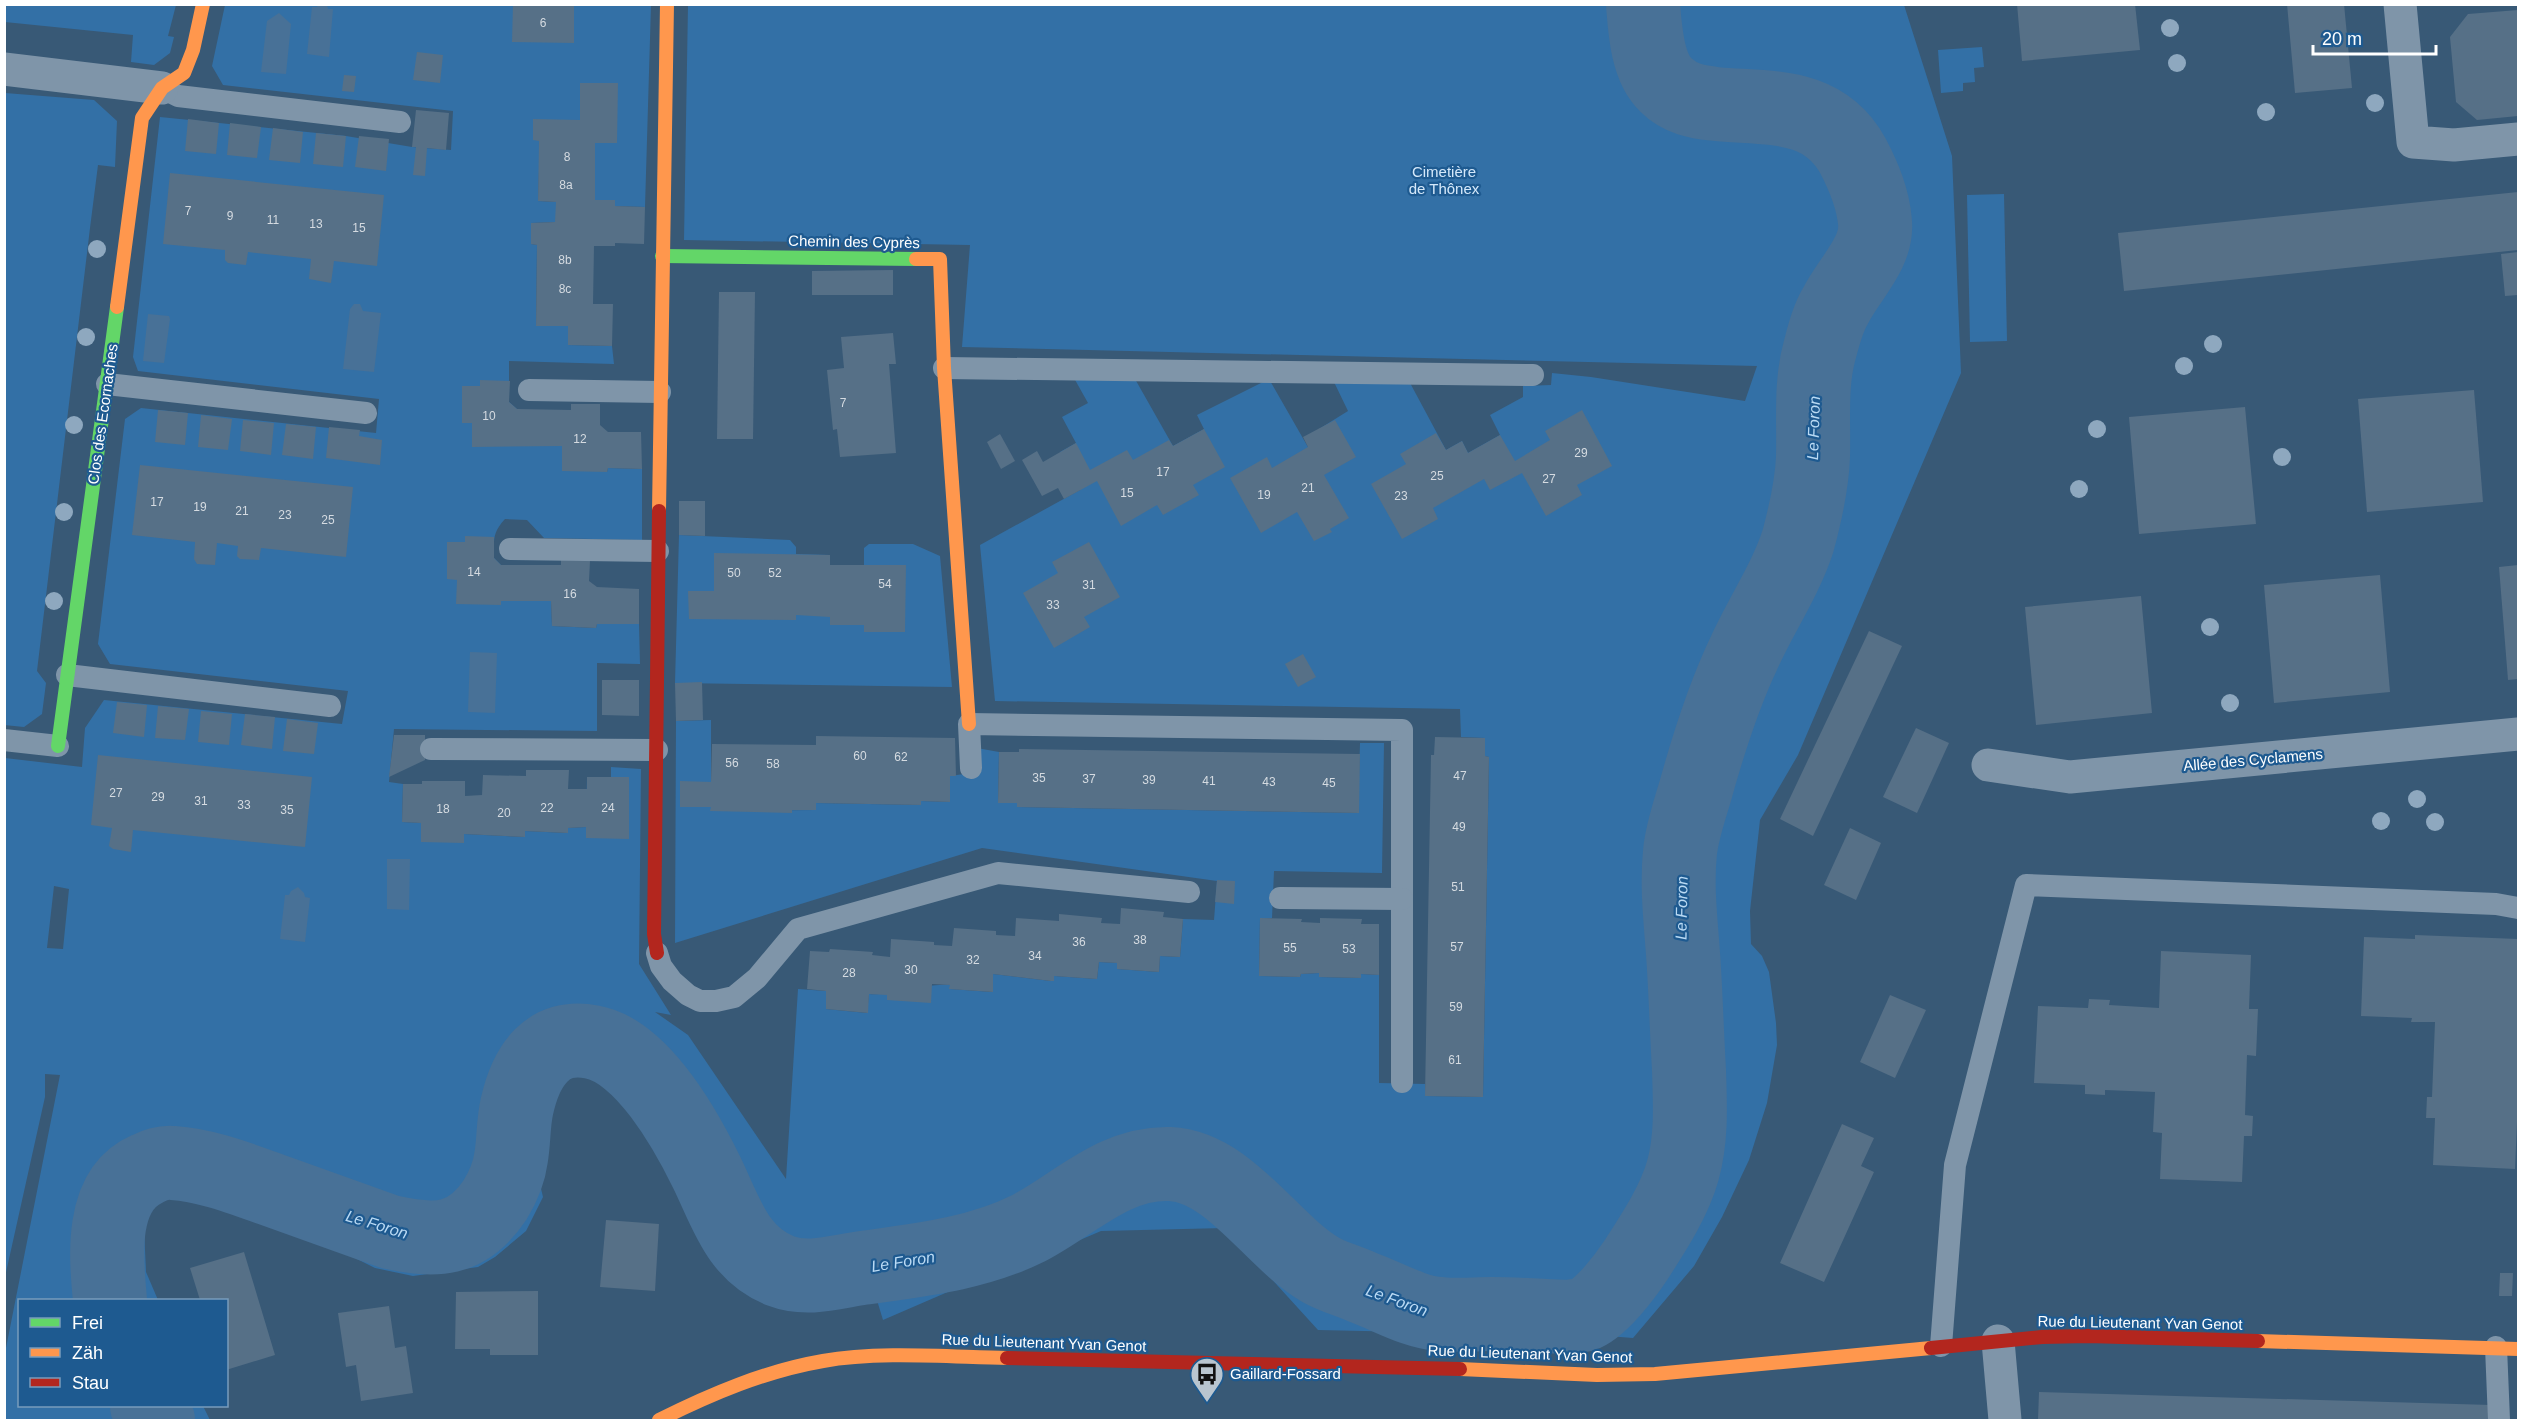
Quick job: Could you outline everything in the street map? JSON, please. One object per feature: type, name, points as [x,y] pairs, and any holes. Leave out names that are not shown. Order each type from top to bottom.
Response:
[{"type":"street","name":"Clos des Ecornaches","points":[[58,746],[142,118],[162,88],[184,73],[193,50],[203,4]]},
{"type":"street","points":[[657,953],[654,934],[658,551],[667,4]]},
{"type":"street","points":[[2400,4],[2413,142],[2454,145],[2518,139]]},
{"type":"street","points":[[4,69],[162,88]]},
{"type":"street","name":"Chemin des Cyprès","points":[[662,256],[940,259],[944,368],[969,724]]},
{"type":"street","name":"Allée des Cyclamens","points":[[1988,765],[2070,777],[2518,734]]},
{"type":"street","name":"Rue du Lieutenant Yvan Genot","points":[[659,1420],[699,1400],[761,1376],[824,1361],[858,1357],[963,1357],[1462,1369],[1597,1375],[1655,1374],[1731,1368],[2042,1337],[2088,1336],[2518,1349]]},
{"type":"street","points":[[1998,1341],[2005,1420]]},
{"type":"lane","points":[[162,88],[178,96],[400,122]]},
{"type":"lane","points":[[944,368],[1533,375]]},
{"type":"lane","points":[[107,384],[366,413]]},
{"type":"lane","points":[[529,390],[660,392]]},
{"type":"lane","points":[[510,549],[658,551]]},
{"type":"lane","points":[[67,675],[330,706]]},
{"type":"lane","points":[[971,768],[969,724],[1402,730],[1402,1082]]},
{"type":"lane","points":[[4,740],[58,746]]},
{"type":"lane","points":[[432,749],[657,750]]},
{"type":"lane","points":[[657,953],[661,966],[672,981],[688,995],[700,1001],[716,1001],[734,997],[757,978],[798,929],[998,873],[1189,892]]},
{"type":"lane","points":[[1941,1346],[1954,1165],[2026,885],[2496,904],[2518,908]]},
{"type":"lane","points":[[1280,898],[1402,899]]},
{"type":"lane","points":[[2496,1347],[2499,1420]]},
{"type":"green space","points":[[4,5],[176,5],[168,36],[174,37],[170,53],[154,65],[131,62],[133,35],[5,22]]},
{"type":"green space","name":"Cimetière de Thônex","points":[[225,5],[651,5],[645,207],[615,206],[615,200],[595,200],[539,170],[538,201],[556,202],[556,222],[531,223],[531,244],[537,245],[536,326],[568,326],[568,345],[612,346],[614,364],[509,361],[509,402],[517,409],[517,445],[562,446],[607,472],[608,468],[642,469],[642,540],[544,538],[527,520],[505,519],[496,533],[494,546],[494,558],[501,565],[502,601],[551,601],[552,626],[596,628],[597,624],[639,624],[640,664],[597,663],[597,731],[394,729],[389,782],[403,784],[402,822],[421,823],[464,843],[464,834],[525,837],[525,831],[567,833],[568,828],[586,827],[587,777],[611,777],[611,767],[641,769],[639,964],[671,1015],[655,1012],[688,1035],[786,1179],[798,989],[826,991],[826,1009],[867,1013],[869,994],[940,985],[950,985],[950,989],[992,992],[993,974],[1051,981],[1054,981],[1054,976],[1097,979],[1099,962],[1117,963],[1117,969],[1159,972],[1160,956],[1180,957],[1183,919],[1214,920],[1217,881],[982,848],[675,943],[676,721],[711,720],[711,811],[816,810],[816,803],[921,805],[921,801],[950,802],[950,776],[978,772],[977,748],[999,752],[998,802],[1017,803],[1017,807],[1358,813],[1360,743],[1384,743],[1382,873],[1274,871],[1272,918],[1260,919],[1259,976],[1300,977],[1301,974],[1319,973],[1319,977],[1360,978],[1361,974],[1379,975],[1379,1083],[1425,1084],[1426,1096],[1483,1097],[1489,757],[1485,756],[1485,738],[1461,737],[1460,709],[995,701],[980,545],[1080,490],[1060,452],[1076,443],[1062,417],[1088,403],[1074,378],[1135,379],[1173,446],[1204,429],[1197,415],[1269,379],[1324,475],[1319,429],[1348,411],[1334,382],[1409,381],[1446,450],[1462,441],[1468,453],[1500,435],[1490,415],[1523,397],[1523,386],[1551,385],[1552,373],[1745,401],[1757,366],[962,347],[970,245],[684,240],[688,5],[1904,5],[1952,156],[1961,373],[1798,755],[1760,820],[1750,911],[1751,944],[1762,956],[1769,972],[1777,1045],[1767,1103],[1749,1160],[1722,1217],[1694,1266],[1633,1338],[1582,1334],[1612,1309],[1678,1211],[1696,1170],[1712,1063],[1696,1023],[1688,893],[1695,829],[1717,752],[1738,699],[1795,585],[1812,531],[1714,633],[1724,666],[1695,745],[1672,855],[1679,1127],[1660,1190],[1637,1234],[1618,1259],[1579,1295],[1555,1306],[1429,1298],[1392,1290],[1356,1277],[1311,1241],[1280,1209],[1324,1277],[1410,1332],[1318,1330],[1225,1228],[1101,1231],[883,1320],[876,1297],[828,1306],[807,1305],[742,1274],[683,1202],[621,1083],[564,1070],[537,1172],[543,1197],[526,1231],[495,1257],[478,1267],[413,1276],[375,1268],[273,1217],[171,1187],[143,1205],[146,1272],[158,1299],[18,1299],[18,1407],[204,1407],[210,1420],[5,1420],[5,1353],[60,1075],[45,1074],[45,1097],[5,1277],[5,758],[82,767],[85,728],[104,700],[342,724],[348,691],[110,664],[98,644],[125,419],[141,408],[376,433],[379,399],[138,371],[133,357],[160,117],[346,136],[412,147],[451,150],[453,111],[223,85],[212,66]],"holes":[[[54,886],[69,889],[63,949],[47,948]]]},
{"type":"green space","points":[[1982,47],[1984,67],[1974,68],[1975,82],[1963,83],[1963,91],[1941,93],[1938,50]]},
{"type":"green space","points":[[5,93],[94,100],[117,121],[115,167],[98,165],[90,228],[37,671],[46,683],[42,714],[24,727],[4,725]]},
{"type":"green space","points":[[2004,194],[2007,341],[1970,342],[1967,195]]},
{"type":"green space","points":[[679,535],[790,540],[796,547],[796,554],[830,555],[830,602],[864,602],[864,548],[869,544],[913,544],[940,556],[952,687],[675,683]]},
{"type":"shaded area","points":[[327,5],[328,9],[333,9],[329,57],[307,54],[312,7]]},
{"type":"shaded area","points":[[279,13],[291,24],[286,74],[261,72],[267,21]]},
{"type":"shaded area","points":[[354,304],[360,304],[363,311],[381,313],[374,372],[343,369],[350,309]]},
{"type":"shaded area","points":[[148,314],[169,316],[170,319],[164,363],[143,361]]},
{"type":"shaded area","points":[[470,652],[497,653],[495,713],[468,712]]},
{"type":"shaded area","points":[[387,859],[410,859],[409,910],[387,909]]},
{"type":"shaded area","points":[[298,887],[305,897],[310,898],[305,942],[280,939],[285,895],[289,895]]},
{"type":"building","points":[[513,4],[574,4],[574,43],[512,42]]},
{"type":"building","points":[[2017,4],[2135,4],[2140,50],[2022,61]]},
{"type":"building","points":[[2287,4],[2344,4],[2352,88],[2295,93]]},
{"type":"building","points":[[2518,10],[2518,116],[2477,120],[2456,102],[2450,37],[2468,14]]},
{"type":"building","points":[[417,52],[443,55],[440,83],[413,80]]},
{"type":"building","points":[[344,75],[356,76],[354,92],[342,91]]},
{"type":"building","points":[[580,83],[618,83],[617,143],[595,143],[595,200],[615,200],[615,206],[645,207],[644,244],[615,243],[615,246],[594,246],[593,304],[613,304],[612,346],[568,345],[568,326],[536,326],[537,245],[531,244],[531,223],[555,222],[556,202],[538,201],[539,141],[533,140],[533,119],[580,120]]},
{"type":"building","points":[[416,110],[449,113],[446,150],[427,148],[425,176],[413,175],[416,147],[412,147]]},
{"type":"building","points":[[188,119],[219,123],[216,154],[185,151]]},
{"type":"building","points":[[230,123],[261,127],[257,158],[227,155]]},
{"type":"building","points":[[273,128],[303,132],[300,163],[269,160]]},
{"type":"building","points":[[316,133],[346,136],[343,167],[313,164]]},
{"type":"building","points":[[359,136],[389,139],[386,171],[355,167]]},
{"type":"building","points":[[170,173],[384,195],[377,266],[334,261],[331,283],[309,279],[311,259],[248,252],[246,265],[228,263],[225,260],[225,250],[163,244]]},
{"type":"building","points":[[2518,192],[2518,250],[2124,291],[2118,233]]},
{"type":"building","points":[[2518,252],[2518,295],[2505,296],[2501,254]]},
{"type":"building","points":[[893,270],[893,295],[812,295],[812,271]]},
{"type":"building","points":[[719,292],[755,292],[753,439],[717,439]]},
{"type":"building","points":[[893,333],[896,364],[889,364],[896,453],[840,457],[837,429],[833,430],[827,370],[844,368],[841,337]]},
{"type":"building","points":[[480,380],[510,381],[509,402],[517,409],[571,410],[571,404],[600,404],[600,425],[608,432],[641,432],[642,469],[608,468],[607,472],[562,471],[562,446],[472,447],[472,423],[462,423],[462,386],[480,386]]},
{"type":"building","points":[[2474,390],[2483,502],[2367,512],[2358,399]]},
{"type":"building","points":[[2245,407],[2256,524],[2139,534],[2129,417]]},
{"type":"building","points":[[158,410],[188,413],[185,445],[155,442]]},
{"type":"building","points":[[1582,410],[1612,466],[1577,485],[1582,495],[1546,516],[1522,473],[1490,490],[1484,479],[1433,508],[1438,519],[1402,539],[1371,484],[1406,464],[1400,454],[1436,433],[1446,450],[1462,441],[1468,453],[1500,435],[1515,461],[1550,440],[1545,431]]},
{"type":"building","points":[[201,415],[232,419],[228,450],[198,447]]},
{"type":"building","points":[[243,420],[274,423],[271,455],[240,451]]},
{"type":"building","points":[[1335,420],[1356,457],[1324,475],[1349,518],[1330,529],[1332,532],[1314,541],[1297,512],[1261,533],[1230,478],[1267,457],[1272,468],[1308,447],[1303,437]]},
{"type":"building","points":[[286,424],[316,427],[313,459],[282,455]]},
{"type":"building","points":[[329,427],[360,430],[359,436],[382,440],[380,465],[326,458]]},
{"type":"building","points":[[1204,429],[1225,467],[1193,485],[1199,495],[1163,515],[1157,505],[1121,526],[1097,481],[1064,499],[1058,488],[1042,496],[1022,460],[1037,451],[1043,462],[1076,443],[1090,470],[1127,450],[1133,460],[1169,440],[1173,446]]},
{"type":"building","points":[[1000,434],[1015,461],[1001,469],[987,442]]},
{"type":"building","points":[[140,465],[353,487],[346,557],[261,548],[259,560],[240,559],[237,556],[238,546],[217,543],[215,565],[197,564],[194,559],[195,542],[132,535]]},
{"type":"building","points":[[679,501],[705,501],[705,536],[679,535]]},
{"type":"building","points":[[465,536],[494,537],[494,558],[501,565],[561,565],[561,560],[590,561],[589,581],[597,587],[639,589],[639,624],[597,624],[596,628],[552,626],[551,601],[501,601],[501,605],[456,604],[457,580],[447,579],[447,542],[465,542]]},
{"type":"building","points":[[1089,542],[1120,597],[1084,617],[1090,627],[1054,648],[1023,593],[1058,573],[1052,562]]},
{"type":"building","points":[[714,553],[830,555],[830,565],[906,565],[905,632],[864,632],[864,625],[830,625],[830,617],[796,615],[796,620],[689,619],[688,591],[714,591]]},
{"type":"building","points":[[2518,565],[2518,679],[2508,680],[2499,567]]},
{"type":"building","points":[[2380,575],[2390,692],[2274,703],[2264,585]]},
{"type":"building","points":[[2141,596],[2152,713],[2036,725],[2025,607]]},
{"type":"building","points":[[1869,631],[1902,646],[1813,836],[1780,819]]},
{"type":"building","points":[[1303,654],[1316,677],[1298,687],[1285,664]]},
{"type":"building","points":[[602,680],[639,680],[639,716],[602,715]]},
{"type":"building","points":[[702,682],[703,720],[676,721],[675,683]]},
{"type":"building","points":[[117,702],[147,705],[144,737],[113,733]]},
{"type":"building","points":[[158,706],[189,709],[185,740],[155,738]]},
{"type":"building","points":[[201,711],[232,714],[229,745],[198,742]]},
{"type":"building","points":[[245,714],[275,717],[272,749],[241,745]]},
{"type":"building","points":[[287,719],[318,723],[314,754],[283,751]]},
{"type":"building","points":[[1916,728],[1949,743],[1917,813],[1883,797]]},
{"type":"building","points":[[394,735],[425,735],[425,760],[389,777]]},
{"type":"building","points":[[816,736],[955,738],[956,776],[950,776],[950,802],[921,801],[921,805],[816,803],[816,810],[792,810],[792,813],[710,811],[711,807],[680,807],[680,781],[711,782],[712,744],[816,745]]},
{"type":"building","points":[[1435,737],[1485,738],[1485,756],[1489,757],[1483,1097],[1425,1096],[1431,755],[1434,755]]},
{"type":"building","points":[[1019,749],[1360,754],[1359,813],[1017,807],[1017,803],[998,803],[999,752],[1019,752]]},
{"type":"building","points":[[98,755],[312,777],[305,847],[133,830],[131,852],[113,849],[109,846],[112,828],[91,825]]},
{"type":"building","points":[[526,770],[569,770],[568,789],[587,789],[587,777],[629,777],[629,839],[586,838],[586,827],[568,828],[568,833],[525,831],[525,837],[464,834],[464,843],[421,842],[421,823],[402,822],[403,784],[422,784],[422,781],[465,781],[465,796],[482,795],[483,775],[526,776]]},
{"type":"building","points":[[1850,828],[1881,843],[1856,900],[1824,885]]},
{"type":"building","points":[[1217,880],[1235,881],[1234,904],[1215,902]]},
{"type":"building","points":[[1121,908],[1164,912],[1163,917],[1183,919],[1180,957],[1160,956],[1159,972],[1117,969],[1117,963],[1099,962],[1097,979],[1054,976],[1054,981],[1051,981],[993,974],[993,992],[949,989],[950,985],[932,984],[931,1003],[887,1000],[887,995],[869,994],[868,1013],[826,1009],[826,991],[807,989],[810,951],[829,952],[830,949],[873,952],[872,955],[890,957],[891,939],[934,942],[934,945],[952,946],[954,928],[996,931],[996,935],[1015,936],[1016,918],[1059,921],[1059,914],[1102,918],[1101,923],[1120,924]]},
{"type":"building","points":[[1260,918],[1302,919],[1301,922],[1320,923],[1320,918],[1362,919],[1361,924],[1379,924],[1379,975],[1361,974],[1361,978],[1319,977],[1319,973],[1301,974],[1300,977],[1259,976]]},
{"type":"building","points":[[2415,935],[2518,939],[2518,1122],[2515,1169],[2433,1165],[2435,1118],[2426,1118],[2427,1097],[2432,1097],[2435,1022],[2411,1022],[2412,1018],[2361,1016],[2364,937],[2415,939]]},
{"type":"building","points":[[2161,951],[2251,955],[2249,1009],[2258,1009],[2256,1056],[2247,1055],[2245,1115],[2253,1116],[2252,1136],[2244,1136],[2242,1182],[2160,1179],[2162,1133],[2153,1132],[2155,1092],[2105,1090],[2105,1095],[2085,1094],[2085,1085],[2034,1083],[2038,1006],[2088,1008],[2089,999],[2110,1000],[2109,1005],[2159,1008]]},
{"type":"building","points":[[1890,995],[1926,1010],[1895,1078],[1860,1062]]},
{"type":"building","points":[[1842,1124],[1874,1138],[1861,1166],[1874,1172],[1824,1282],[1780,1263]]},
{"type":"building","points":[[606,1220],[659,1224],[655,1291],[600,1287]]},
{"type":"building","points":[[244,1252],[275,1355],[228,1369],[228,1299],[200,1299],[190,1268]]},
{"type":"building","points":[[2500,1273],[2513,1273],[2512,1296],[2499,1296]]},
{"type":"building","points":[[538,1291],[538,1355],[490,1355],[490,1349],[455,1349],[456,1292]]},
{"type":"building","points":[[389,1306],[395,1348],[406,1346],[413,1393],[361,1401],[356,1365],[346,1367],[338,1313]]},
{"type":"building","points":[[2039,1392],[2491,1405],[2491,1420],[2038,1420]]},
{"type":"waterway","name":"Le Foron","points":[[110,1299],[107,1246],[113,1209],[120,1192],[131,1179],[162,1163],[185,1164],[222,1173],[390,1232],[436,1237],[449,1236],[462,1231],[484,1214],[503,1185],[510,1164],[517,1106],[526,1078],[533,1066],[551,1048],[576,1041],[592,1042],[610,1048],[628,1060],[645,1076],[675,1115],[707,1173],[727,1217],[743,1243],[766,1264],[791,1274],[811,1276],[926,1259],[989,1244],[1029,1228],[1113,1177],[1150,1165],[1170,1164],[1192,1168],[1231,1191],[1285,1242],[1321,1270],[1410,1307],[1446,1315],[1501,1314],[1567,1317],[1590,1312],[1620,1282],[1650,1239],[1669,1205],[1683,1170],[1688,1145],[1690,1108],[1679,896],[1682,837],[1729,687],[1793,556],[1798,541],[1811,478],[1814,389],[1820,349],[1831,315],[1862,265],[1875,233],[1874,213],[1867,188],[1853,156],[1841,138],[1827,126],[1811,117],[1775,108],[1702,102],[1683,97],[1671,90],[1660,77],[1651,58],[1643,4]]},
{"type":"waterway","name":"Le Foron","points":[[148,1407],[158,1420]]},
{"type":"traffic: fast","points":[[662,256],[916,259]]},
{"type":"traffic: fast","points":[[58,746],[117,307]]},
{"type":"traffic: slow","points":[[117,307],[142,118],[162,88],[184,73],[193,50],[203,4]]},
{"type":"traffic: slow","points":[[659,511],[667,4]]},
{"type":"traffic: slow","points":[[916,259],[940,259],[944,368],[969,724]]},
{"type":"traffic: slow","points":[[2258,1341],[2518,1349]]},
{"type":"traffic: slow","points":[[1460,1369],[1597,1375],[1655,1374],[1931,1348]]},
{"type":"traffic: slow","points":[[659,1420],[739,1384],[801,1365],[823,1361],[890,1355],[1007,1358]]},
{"type":"traffic: jam","points":[[657,953],[654,934],[659,511]]},
{"type":"traffic: jam","points":[[1931,1348],[2042,1337],[2088,1336],[2258,1341]]},
{"type":"traffic: jam","points":[[1007,1358],[1460,1369]]},
{"type":"place","name":"Gaillard-Fossard","points":[[1207,1403]]}]
